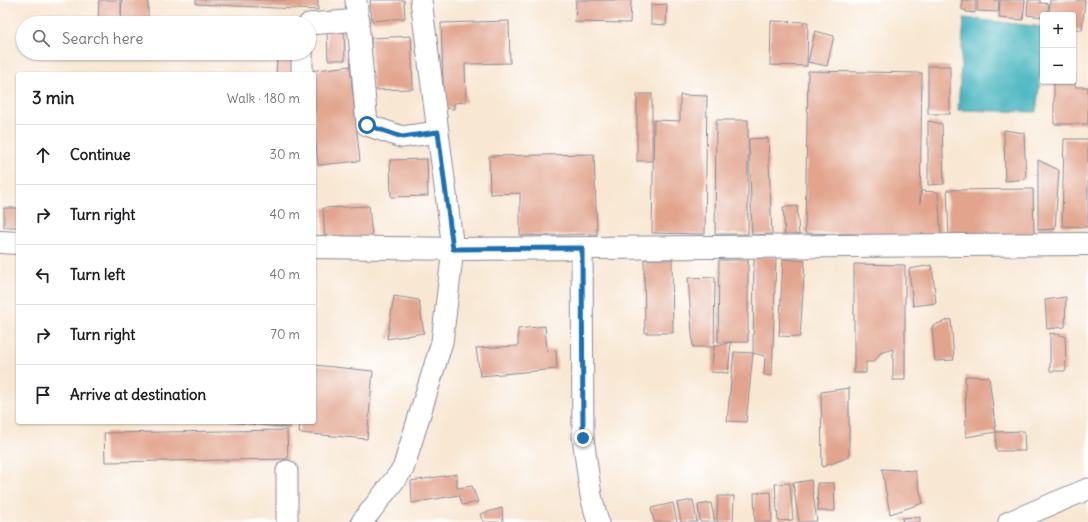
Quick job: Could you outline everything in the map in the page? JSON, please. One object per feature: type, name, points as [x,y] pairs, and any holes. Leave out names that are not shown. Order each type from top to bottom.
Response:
[{"type":"street","points":[[356,0],[359,20],[360,64],[367,125],[402,137],[438,132]]},
{"type":"street","points":[[362,522],[403,468],[442,342],[453,249],[421,0]]},
{"type":"street","points":[[316,23],[359,20]]},
{"type":"street","points":[[302,60],[302,72]]},
{"type":"street","points":[[0,242],[16,243]]},
{"type":"street","points":[[316,247],[453,249],[1088,244]]},
{"type":"street","points":[[582,248],[583,438],[591,496],[598,522]]},
{"type":"street","points":[[287,471],[287,522]]},
{"type":"street","points":[[1010,522],[1088,489]]},
{"type":"water","points":[[964,18],[1040,27],[1040,80],[1036,112],[958,110]]},
{"type":"building","points":[[99,0],[121,0],[121,16],[98,16]]},
{"type":"building","points":[[122,0],[148,0],[148,16],[121,16]]},
{"type":"building","points":[[196,0],[318,0],[318,10],[196,4]]},
{"type":"building","points":[[370,0],[404,0],[405,18],[372,21]]},
{"type":"building","points":[[576,0],[631,0],[630,23],[575,22]]},
{"type":"building","points":[[962,0],[975,0],[975,13],[962,10]]},
{"type":"building","points":[[977,0],[999,0],[998,12],[977,11]]},
{"type":"building","points":[[1000,0],[1025,0],[1023,20],[999,18]]},
{"type":"building","points":[[1028,0],[1040,0],[1040,3],[1049,4],[1048,12],[1040,12],[1040,17],[1027,15]]},
{"type":"building","points":[[1050,0],[1085,0],[1082,30],[1076,29],[1076,12],[1049,12]]},
{"type":"building","points":[[667,4],[666,25],[651,24],[651,5]]},
{"type":"building","points":[[509,21],[510,63],[465,64],[466,102],[454,103],[454,109],[444,108],[441,23]]},
{"type":"building","points":[[771,21],[808,22],[807,66],[770,65]]},
{"type":"building","points":[[344,28],[345,60],[328,60],[327,29]]},
{"type":"building","points":[[815,31],[834,36],[827,66],[808,62]]},
{"type":"building","points":[[411,36],[413,89],[373,90],[371,38]]},
{"type":"building","points":[[277,60],[297,60],[297,72],[276,72]]},
{"type":"building","points":[[350,66],[360,161],[318,165],[316,144],[316,72],[309,71]]},
{"type":"building","points":[[928,66],[950,66],[950,114],[928,114]]},
{"type":"building","points":[[808,71],[922,73],[920,204],[921,191],[938,192],[941,236],[805,233]]},
{"type":"building","points":[[1054,84],[1075,84],[1075,87],[1088,87],[1088,124],[1054,124]]},
{"type":"building","points":[[637,94],[652,94],[652,161],[637,161]]},
{"type":"building","points":[[680,95],[707,96],[705,234],[652,233],[654,120],[680,121]]},
{"type":"building","points":[[716,120],[748,120],[748,234],[715,234]]},
{"type":"building","points":[[928,121],[942,124],[944,184],[928,185]]},
{"type":"building","points":[[1004,130],[1024,133],[1026,179],[1005,181]]},
{"type":"building","points":[[768,138],[772,234],[752,235],[749,139]]},
{"type":"building","points":[[1064,139],[1088,139],[1088,227],[1062,226]]},
{"type":"building","points":[[594,154],[597,234],[520,236],[520,193],[490,194],[489,156]]},
{"type":"building","points":[[427,159],[428,196],[391,197],[390,160]]},
{"type":"building","points":[[1038,160],[1059,170],[1055,229],[1038,230]]},
{"type":"building","points":[[1033,189],[1034,235],[949,237],[947,190]]},
{"type":"building","points":[[369,206],[372,238],[325,241],[323,208]]},
{"type":"building","points":[[797,206],[799,235],[785,236],[783,207]]},
{"type":"building","points":[[4,208],[16,208],[16,227],[4,227]]},
{"type":"building","points":[[754,256],[776,257],[772,376],[764,375],[765,356],[753,353]]},
{"type":"building","points":[[644,259],[672,259],[673,333],[645,333]]},
{"type":"building","points":[[783,259],[805,261],[800,337],[779,336]]},
{"type":"building","points":[[719,260],[748,260],[748,342],[718,342]]},
{"type":"building","points":[[854,264],[905,265],[905,380],[893,380],[893,349],[880,353],[874,362],[866,362],[866,373],[854,373]]},
{"type":"building","points":[[932,265],[936,303],[913,306],[909,269]]},
{"type":"building","points":[[715,277],[714,347],[693,347],[688,278]]},
{"type":"building","points":[[394,296],[419,300],[424,333],[387,339]]},
{"type":"building","points":[[1066,297],[1065,327],[1047,329],[1045,300]]},
{"type":"building","points":[[951,319],[954,360],[935,361],[932,326]]},
{"type":"building","points":[[545,326],[547,351],[556,350],[557,369],[480,376],[476,348],[518,346],[518,329]]},
{"type":"building","points":[[1050,333],[1065,336],[1066,371],[1050,371]]},
{"type":"building","points":[[731,342],[728,373],[711,372],[714,347]]},
{"type":"building","points":[[734,352],[753,353],[746,422],[727,421]]},
{"type":"building","points":[[316,365],[373,371],[367,439],[299,433],[300,424],[316,424]]},
{"type":"building","points":[[965,376],[989,377],[996,432],[966,437]]},
{"type":"building","points":[[849,388],[849,457],[822,467],[821,392]]},
{"type":"building","points":[[249,424],[290,424],[290,428]]},
{"type":"building","points":[[287,430],[288,459],[105,462],[104,433]]},
{"type":"building","points":[[1024,431],[1025,451],[996,451],[996,432]]},
{"type":"building","points":[[882,469],[915,471],[923,503],[890,514]]},
{"type":"building","points":[[457,474],[457,488],[472,486],[478,502],[462,505],[459,495],[412,503],[411,481]]},
{"type":"building","points":[[811,480],[817,521],[799,522],[793,483]]},
{"type":"building","points":[[790,483],[793,520],[778,521],[775,484]]},
{"type":"building","points":[[817,483],[834,483],[835,511],[818,511]]},
{"type":"building","points":[[771,492],[772,522],[755,522],[754,493]]},
{"type":"building","points":[[718,496],[734,496],[733,522],[717,522]]},
{"type":"building","points":[[693,500],[697,522],[681,522],[677,503]]},
{"type":"building","points":[[673,503],[677,522],[654,522],[651,508]]},
{"type":"building","points":[[711,503],[715,522],[700,522],[698,505]]},
{"type":"building","points":[[502,508],[503,522],[483,522],[480,514]]},
{"type":"building","points":[[920,517],[920,522],[903,522],[902,518]]},
{"type":"route","points":[[367,125],[402,137],[438,132],[453,249],[582,248],[583,438]]}]
